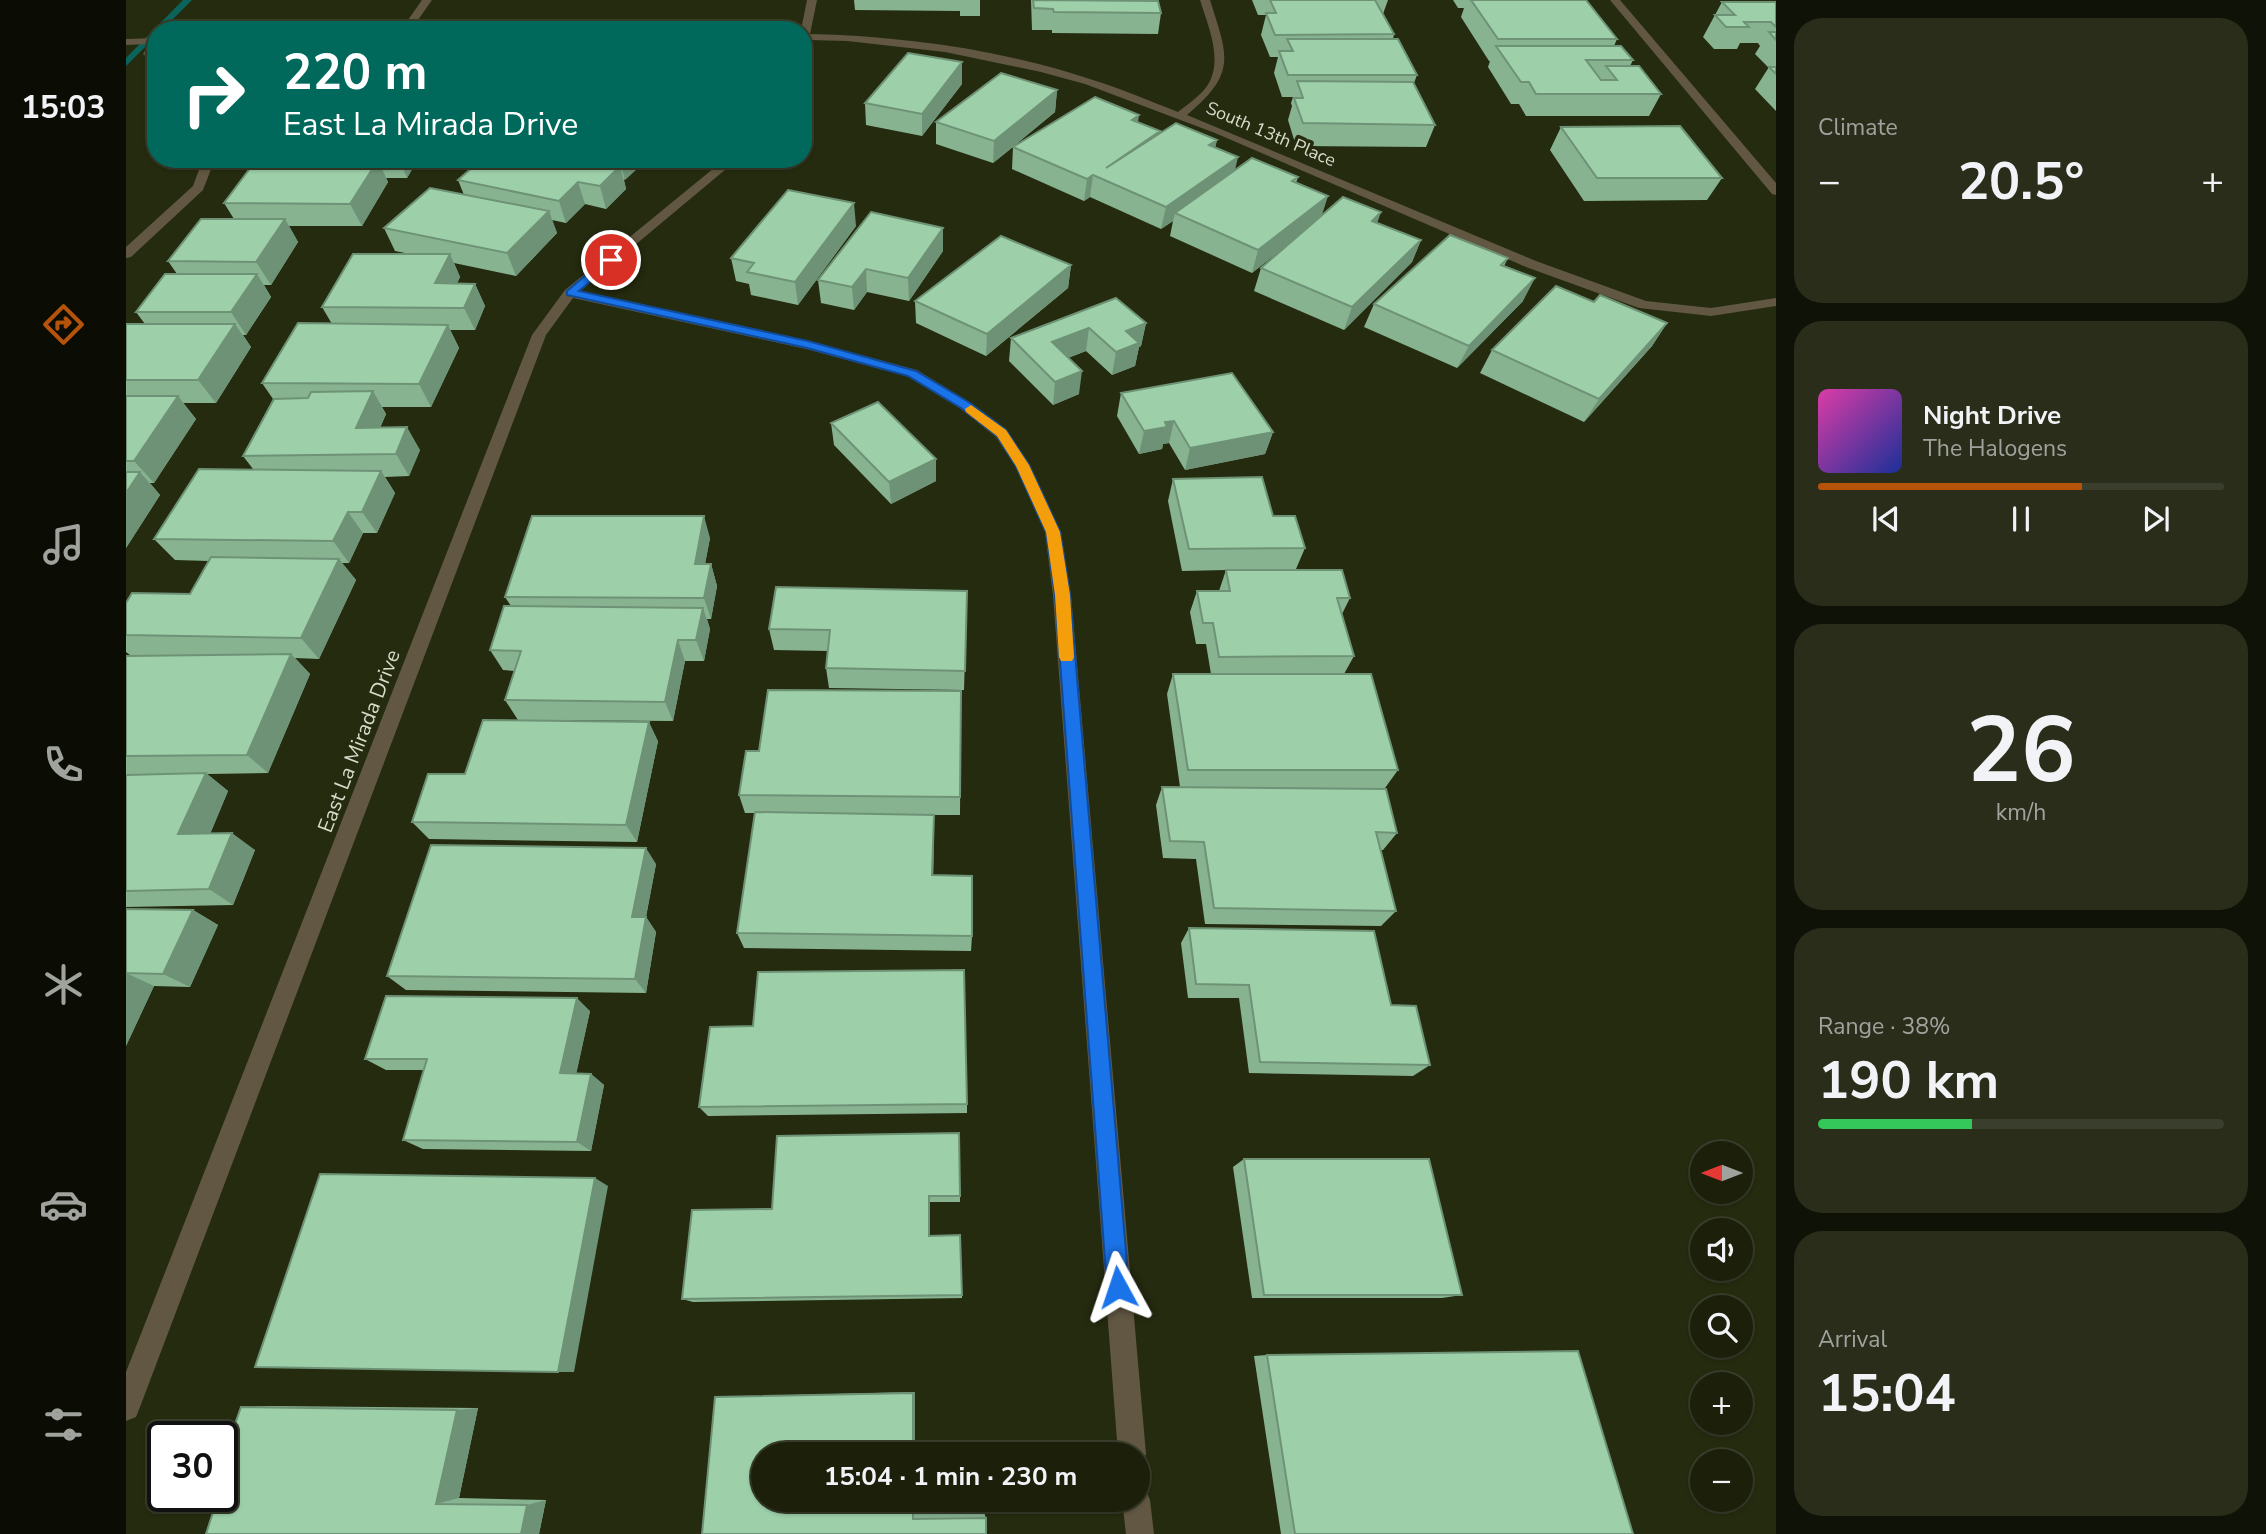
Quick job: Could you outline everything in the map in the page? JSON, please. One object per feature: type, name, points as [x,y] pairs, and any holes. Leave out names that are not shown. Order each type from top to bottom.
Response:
[{"type":"street","points":[[412,21],[427,0]]},
{"type":"street","points":[[807,21],[811,0]]},
{"type":"street","points":[[1181,115],[1214,85],[1219,65],[1219,51],[1205,0]]},
{"type":"street","points":[[1615,0],[1776,191]]},
{"type":"street","name":"South 13th Place","points":[[812,41],[899,43],[993,58],[1089,82],[1181,115],[1531,264],[1644,304],[1711,312],[1776,302]]},
{"type":"street","points":[[126,42],[147,42]]},
{"type":"street","points":[[126,254],[199,187],[206,168]]},
{"type":"street","name":"East La Mirada Drive","points":[[126,1407],[539,335],[570,293],[721,168]]},
{"type":"street","points":[[570,293],[808,345],[912,373],[965,405],[1002,433],[1022,465],[1053,532],[1062,595],[1131,1442]]},
{"type":"street","points":[[1137,1512],[1140,1534]]},
{"type":"building","points":[[1033,0],[1158,1],[1161,13],[1054,12],[1053,9],[1034,8]]},
{"type":"building","points":[[1270,0],[1375,0],[1394,34],[1275,35],[1266,13],[1276,13]]},
{"type":"building","points":[[1471,0],[1586,0],[1617,39],[1498,39]]},
{"type":"building","points":[[1722,2],[1776,2],[1776,27],[1771,22],[1744,22],[1749,27],[1726,27],[1715,15],[1735,15]]},
{"type":"building","points":[[1287,39],[1398,39],[1417,75],[1288,75],[1279,51],[1293,51]]},
{"type":"building","points":[[1496,46],[1621,46],[1633,60],[1586,60],[1601,80],[1617,80],[1606,66],[1639,66],[1661,94],[1536,94],[1529,82],[1521,82]]},
{"type":"building","points":[[908,53],[962,62],[922,114],[865,103]]},
{"type":"building","points":[[1001,73],[1057,90],[994,141],[936,122]]},
{"type":"building","points":[[1297,81],[1413,82],[1435,125],[1303,123],[1294,98],[1303,98]]},
{"type":"building","points":[[1095,97],[1139,115],[1132,120],[1160,131],[1106,168],[1176,123],[1217,140],[1209,145],[1238,157],[1166,207],[1093,175],[1087,179],[1013,147]]},
{"type":"building","points":[[1680,126],[1722,178],[1597,178],[1561,127]]},
{"type":"building","points":[[1252,158],[1298,177],[1292,181],[1328,196],[1258,250],[1175,213]]},
{"type":"building","points":[[250,168],[373,168],[350,204],[224,203]]},
{"type":"building","points":[[472,168],[618,168],[600,186],[578,182],[559,201],[458,180]]},
{"type":"building","points":[[430,188],[549,211],[507,253],[384,228]]},
{"type":"building","points":[[788,190],[854,203],[795,282],[747,272],[754,263],[731,258]]},
{"type":"building","points":[[1343,197],[1381,212],[1372,221],[1421,240],[1352,307],[1261,268]]},
{"type":"building","points":[[871,212],[943,228],[908,278],[866,269],[852,287],[818,280]]},
{"type":"building","points":[[201,219],[285,219],[256,262],[168,261]]},
{"type":"building","points":[[1450,235],[1508,258],[1501,265],[1535,278],[1469,346],[1374,304]]},
{"type":"building","points":[[1001,236],[1071,265],[987,334],[915,301]]},
{"type":"building","points":[[353,254],[450,254],[435,283],[475,284],[464,308],[322,307]]},
{"type":"building","points":[[165,274],[257,274],[231,312],[136,312]]},
{"type":"building","points":[[1556,286],[1594,302],[1600,295],[1667,323],[1599,399],[1492,350]]},
{"type":"building","points":[[1116,298],[1146,323],[1126,331],[1139,343],[1116,352],[1089,328],[1052,342],[1082,371],[1055,382],[1011,338]]},
{"type":"building","points":[[298,323],[448,325],[419,384],[262,383]]},
{"type":"building","points":[[126,324],[235,324],[198,380],[126,380]]},
{"type":"building","points":[[1232,373],[1273,432],[1190,448],[1174,421],[1165,422],[1167,427],[1144,431],[1121,393]]},
{"type":"building","points":[[373,391],[356,428],[407,427],[396,454],[243,456],[274,399],[308,398],[311,392]]},
{"type":"building","points":[[126,396],[178,396],[134,461],[126,461]]},
{"type":"building","points":[[878,402],[936,459],[889,482],[831,423]]},
{"type":"building","points":[[199,469],[381,471],[362,512],[348,512],[333,541],[154,539]]},
{"type":"building","points":[[126,472],[140,472],[126,493]]},
{"type":"building","points":[[1262,477],[1273,516],[1295,516],[1305,548],[1189,549],[1173,479]]},
{"type":"building","points":[[532,516],[704,516],[695,564],[711,564],[704,598],[505,597]]},
{"type":"building","points":[[211,557],[339,559],[301,638],[126,635],[126,603],[132,593],[190,594]]},
{"type":"building","points":[[1226,570],[1342,570],[1350,598],[1337,598],[1354,656],[1219,657],[1213,623],[1203,623],[1197,591],[1230,591]]},
{"type":"building","points":[[776,587],[967,591],[965,671],[826,668],[830,630],[769,629]]},
{"type":"building","points":[[504,606],[703,608],[696,640],[678,640],[665,702],[505,700],[521,651],[490,650]]},
{"type":"building","points":[[291,654],[247,755],[126,756],[126,656]]},
{"type":"building","points":[[1173,674],[1371,674],[1398,770],[1188,770]]},
{"type":"building","points":[[768,690],[961,691],[960,797],[739,795],[746,751],[759,751]]},
{"type":"building","points":[[483,720],[649,722],[626,825],[412,822],[428,774],[465,774]]},
{"type":"building","points":[[206,773],[178,834],[232,833],[209,889],[126,891],[126,775]]},
{"type":"building","points":[[1162,787],[1386,789],[1397,833],[1376,832],[1396,911],[1214,908],[1204,842],[1170,841]]},
{"type":"building","points":[[755,812],[934,815],[932,875],[972,876],[972,936],[737,933]]},
{"type":"building","points":[[431,845],[646,848],[632,917],[646,917],[635,979],[387,976]]},
{"type":"building","points":[[126,909],[193,910],[163,974],[126,973]]},
{"type":"building","points":[[1189,928],[1374,931],[1391,1005],[1416,1006],[1430,1065],[1260,1062],[1249,985],[1196,984]]},
{"type":"building","points":[[964,970],[967,1104],[699,1107],[710,1027],[753,1026],[758,972]]},
{"type":"building","points":[[386,996],[577,998],[560,1073],[591,1074],[577,1142],[403,1140],[427,1059],[365,1059]]},
{"type":"building","points":[[959,1133],[960,1196],[929,1196],[929,1236],[960,1235],[962,1295],[682,1299],[692,1210],[772,1209],[777,1136]]},
{"type":"building","points":[[1244,1159],[1429,1159],[1462,1295],[1264,1295]]},
{"type":"building","points":[[320,1174],[595,1178],[558,1372],[255,1367]]},
{"type":"building","points":[[1578,1351],[1633,1534],[1295,1534],[1267,1355]]},
{"type":"building","points":[[913,1393],[913,1442],[751,1442],[751,1512],[913,1512],[913,1519],[986,1518],[986,1534],[702,1534],[715,1397]]},
{"type":"building","points":[[241,1407],[457,1410],[436,1504],[527,1505],[521,1534],[206,1534],[213,1512],[238,1512],[236,1421]]},
{"type":"waterway","points":[[166,21],[188,0]]},
{"type":"waterway","points":[[126,63],[147,41]]},
{"type":"slow traffic","points":[[971,409],[1002,433],[1022,465],[1053,532],[1062,595],[1066,657]]},
{"type":"route","points":[[611,260],[570,293],[808,345],[912,373],[965,405],[1002,433],[1022,465],[1053,532],[1062,595],[1118,1287]]}]
